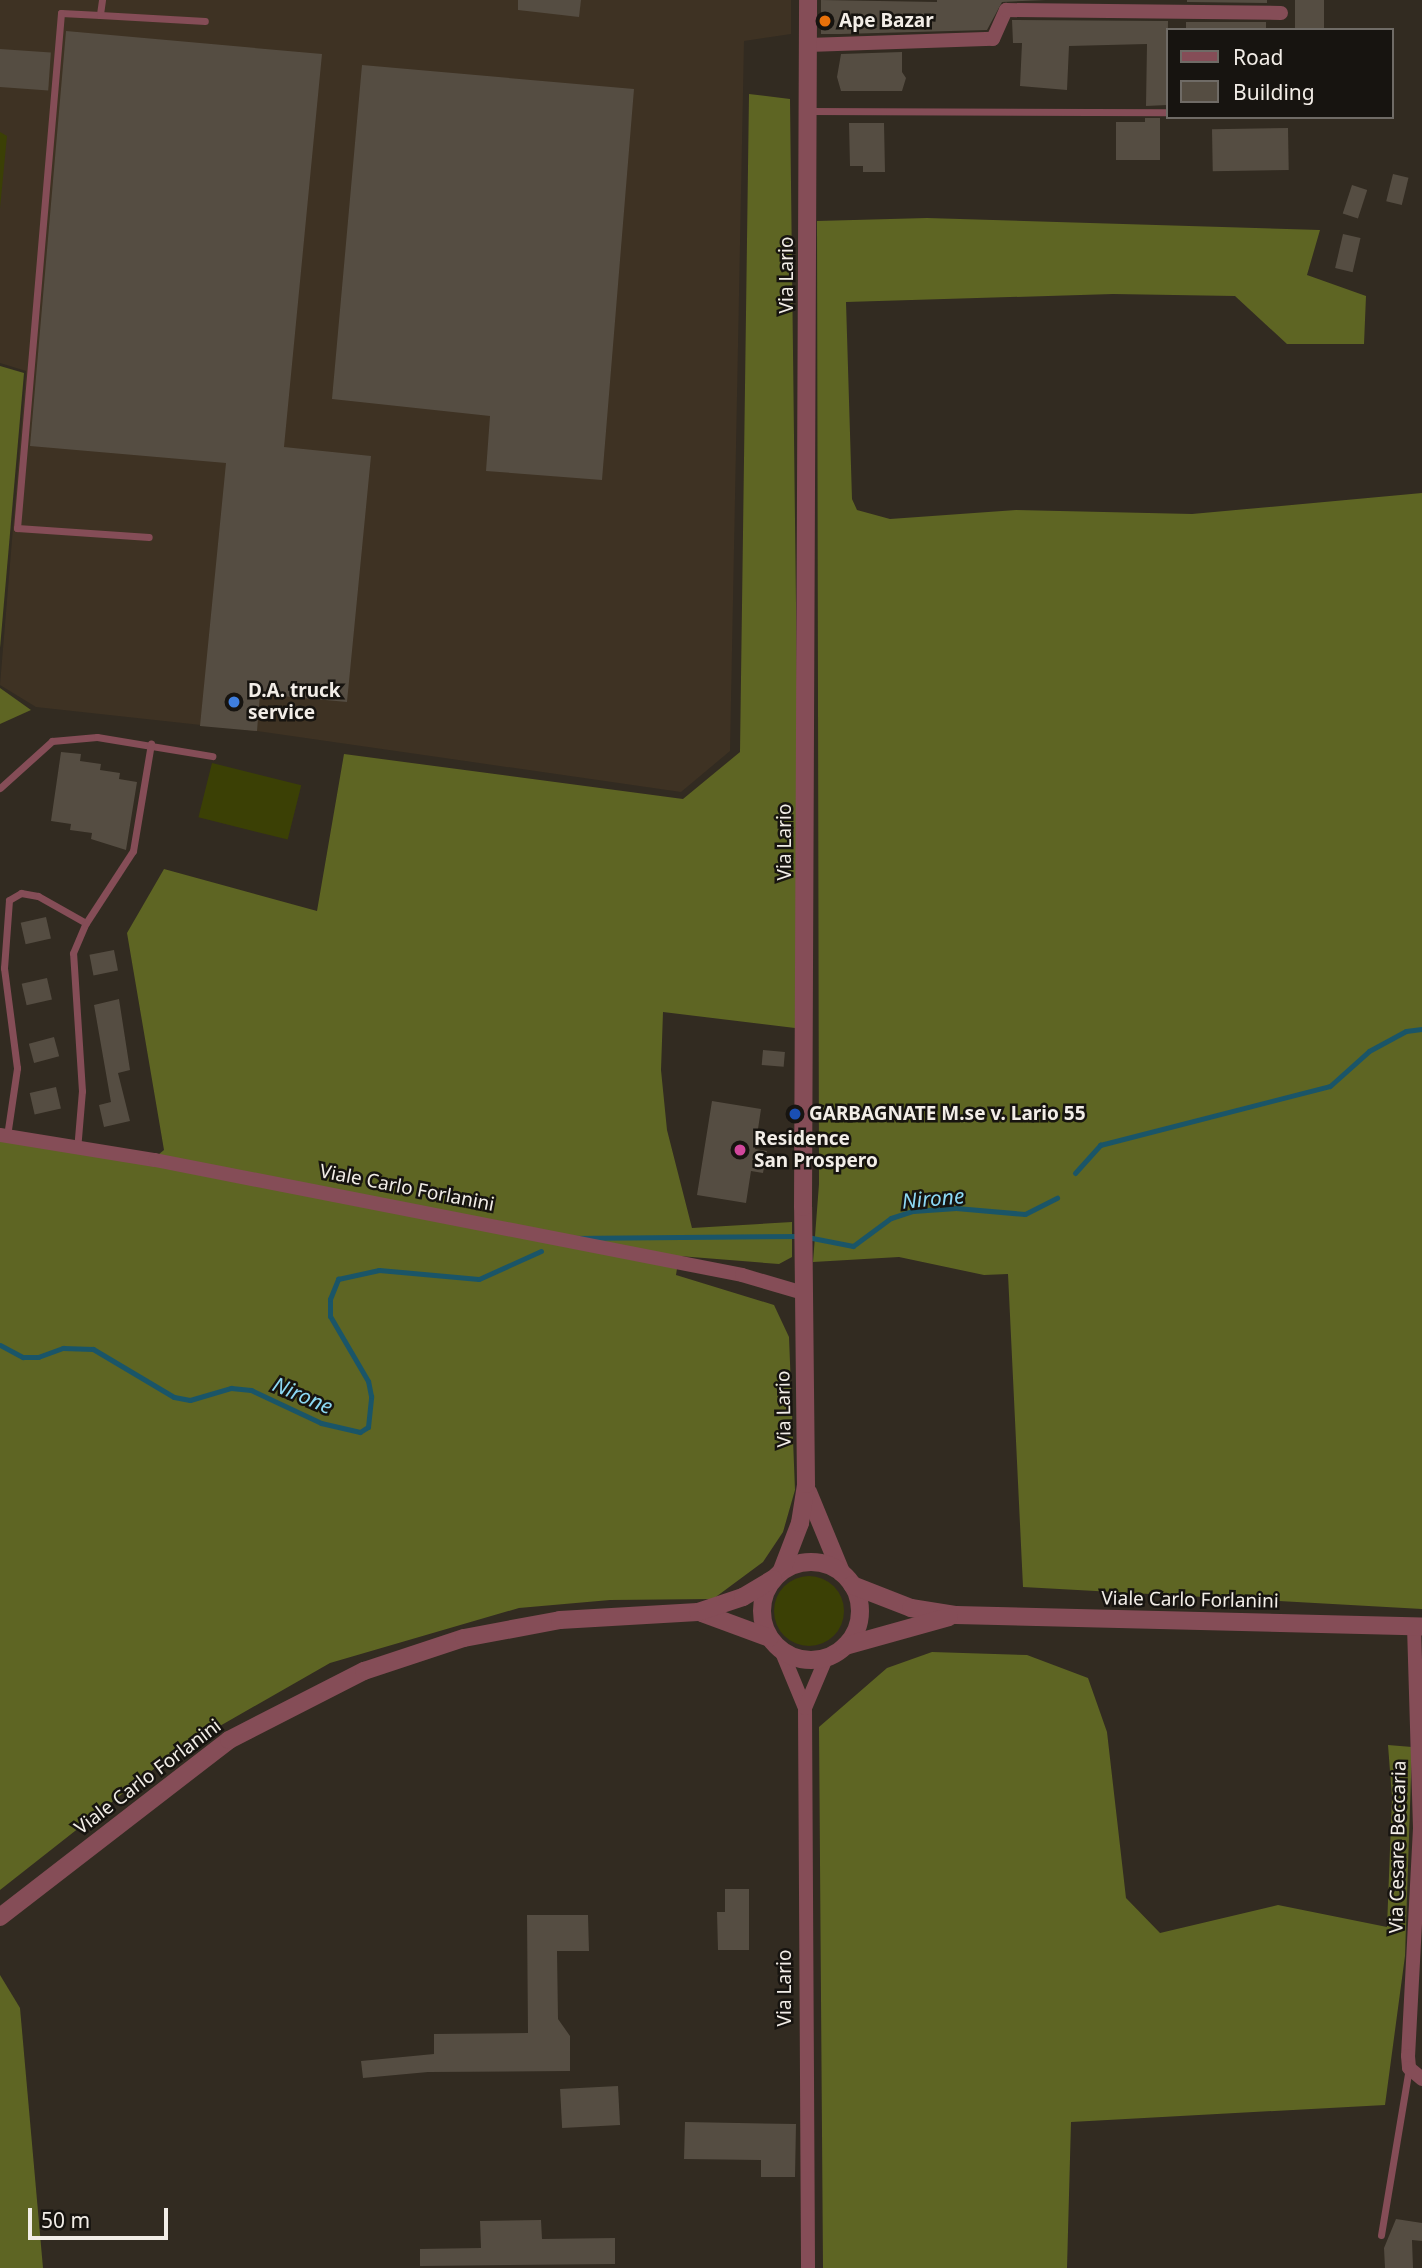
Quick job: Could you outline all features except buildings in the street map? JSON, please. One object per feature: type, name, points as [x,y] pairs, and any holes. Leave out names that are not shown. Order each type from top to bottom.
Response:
[{"type":"street","name":"Via Lario","points":[[778,1575],[800,1524],[806,1484],[803,1221],[808,0]]},
{"type":"street","points":[[808,45],[993,39],[1006,10],[1281,13]]},
{"type":"street","name":"Viale Carlo Forlanini","points":[[4,1135],[77,1150],[155,1160],[729,1272],[803,1293]]},
{"type":"street","name":"Via Lario","points":[[806,1484],[847,1579]]},
{"type":"street","points":[[806,1562],[847,1579],[859,1610],[853,1636],[845,1646],[827,1656],[811,1660],[776,1644],[762,1608],[778,1575],[806,1562]]},
{"type":"street","name":"Viale Carlo Forlanini","points":[[0,1917],[229,1741],[364,1671],[464,1638],[560,1620],[698,1612],[733,1601],[778,1575]]},
{"type":"street","name":"Viale Carlo Forlanini","points":[[847,1579],[911,1608],[956,1615],[1418,1626]]},
{"type":"street","name":"Viale Carlo Forlanini","points":[[698,1612],[726,1619],[776,1644]]},
{"type":"street","name":"Viale Carlo Forlanini","points":[[845,1646],[956,1615]]},
{"type":"street","name":"Via Cesare Beccaria","points":[[1409,2068],[1420,1828],[1418,1626]]},
{"type":"street","name":"Via Lario","points":[[776,1644],[805,1708]]},
{"type":"street","name":"Via Lario","points":[[808,2268],[805,1708],[827,1656]]},
{"type":"street","points":[[1409,2068],[1422,2079]]},
{"type":"lane","points":[[100,15],[102,0]]},
{"type":"lane","points":[[149,537],[17,528],[61,13],[205,21]]},
{"type":"lane","points":[[807,111],[1166,112]]},
{"type":"lane","points":[[0,788],[52,741],[97,737],[212,756]]},
{"type":"lane","points":[[77,1150],[82,1091],[72,960],[86,923],[133,851],[151,744]]},
{"type":"lane","points":[[4,1135],[18,1068],[4,968],[9,900],[21,893],[37,896],[86,923]]},
{"type":"lane","points":[[1381,2235],[1409,2068]]},
{"type":"shaded area","points":[[0,0],[791,0],[791,34],[744,41],[730,751],[681,792],[257,731],[36,707],[0,685],[26,371],[0,363]]},
{"type":"green space","points":[[749,94],[790,99],[799,856],[795,1028],[663,1012],[661,1070],[667,1130],[692,1228],[792,1222],[792,1257],[779,1264],[679,1256],[676,1275],[774,1305],[789,1337],[795,1490],[783,1532],[763,1562],[713,1599],[610,1600],[519,1608],[330,1663],[178,1750],[0,1890],[0,1139],[147,1164],[164,1150],[127,933],[164,869],[317,911],[344,754],[683,799],[740,752]]},
{"type":"green space","points":[[0,132],[7,136],[0,208]]},
{"type":"green space","points":[[927,218],[1320,230],[1307,275],[1366,296],[1364,344],[1287,344],[1235,296],[1113,294],[846,302],[852,499],[857,510],[890,519],[1016,510],[1192,514],[1422,493],[1422,1609],[1023,1587],[1008,1274],[984,1275],[899,1257],[813,1262],[819,1184],[817,221]]},
{"type":"green space","points":[[0,366],[24,373],[0,648]]},
{"type":"green space","points":[[0,688],[31,710],[0,724]]},
{"type":"green space","points":[[212,763],[301,785],[288,840],[198,817]]},
{"type":"green space","points":[[809,1576],[834,1586],[844,1611],[834,1636],[809,1646],[784,1636],[774,1611],[784,1586]]},
{"type":"green space","points":[[932,1652],[1027,1655],[1088,1678],[1107,1732],[1126,1898],[1160,1933],[1278,1905],[1387,1927],[1392,1797],[1388,1745],[1412,1747],[1405,1956],[1385,2105],[1071,2122],[1067,2268],[823,2268],[819,1727],[887,1668]]},
{"type":"green space","points":[[0,1975],[20,2008],[43,2268],[0,2268]]},
{"type":"waterway","name":"Nirone","points":[[1075,1173],[1100,1145],[1330,1086],[1369,1051],[1406,1031],[1422,1029]]},
{"type":"waterway","name":"Nirone","points":[[570,1238],[802,1236],[853,1246],[891,1218],[913,1211],[956,1208],[1025,1214],[1057,1198]]},
{"type":"waterway","name":"Nirone","points":[[0,1345],[23,1357],[38,1357],[63,1348],[93,1349],[174,1397],[190,1400],[231,1388],[251,1390],[321,1423],[360,1432],[368,1427],[371,1396],[368,1381],[330,1316],[330,1299],[338,1279],[379,1270],[479,1279],[541,1251]]},
{"type":"place","name":"Ape Bazar","points":[[825,21]]},
{"type":"place","name":"D.A. truck service","points":[[234,702]]},
{"type":"place","name":"GARBAGNATE M.se v. Lario 55","points":[[795,1114]]},
{"type":"place","name":"Residence San Prospero","points":[[740,1150]]}]
